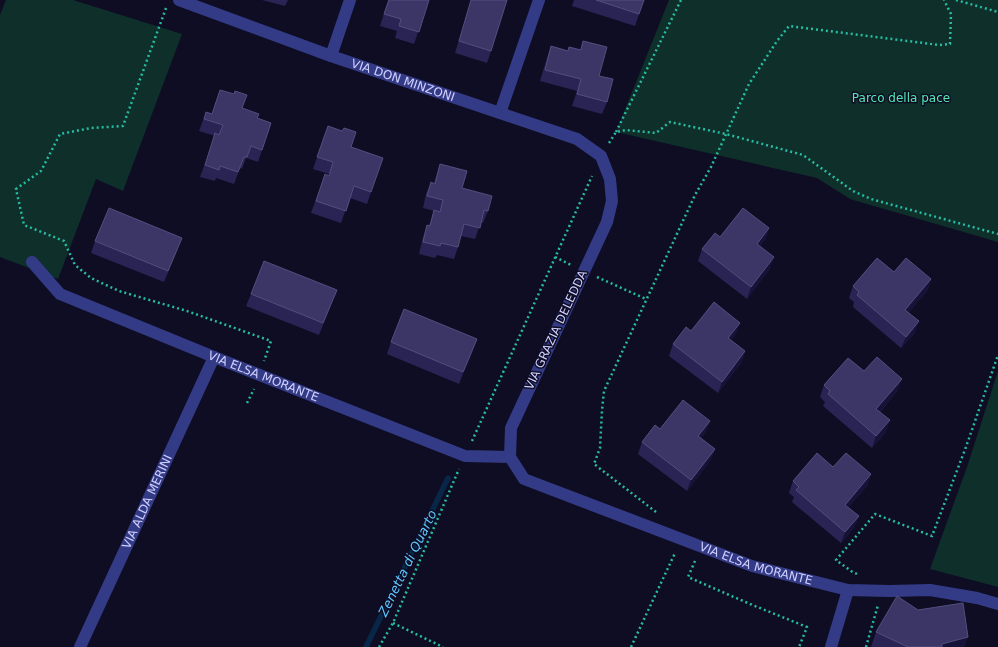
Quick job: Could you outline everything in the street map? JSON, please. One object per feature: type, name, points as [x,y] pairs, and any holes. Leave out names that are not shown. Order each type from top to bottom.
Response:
[{"type":"street","name":"VIA DON MINZONI","points":[[179,0],[331,56],[577,139],[600,156]]},
{"type":"street","points":[[331,56],[350,0]]},
{"type":"street","points":[[500,114],[539,0]]},
{"type":"street","name":"VIA GRAZIA DELEDDA","points":[[510,457],[511,428],[607,222],[612,201],[610,179],[600,156]]},
{"type":"street","name":"VIA ELSA MORANTE","points":[[32,262],[60,294],[214,357],[465,456],[510,457],[524,479],[752,566],[848,590],[930,590],[977,598],[998,604]]},
{"type":"street","name":"VIA ALDA MERINI","points":[[80,647],[214,357]]},
{"type":"street","points":[[831,647],[848,590]]},
{"type":"path","points":[[379,647],[393,623],[465,456],[600,156],[616,132],[681,0]]},
{"type":"path","points":[[658,513],[594,464],[600,448],[604,391],[695,195],[711,167],[749,84],[789,26],[939,46],[950,44],[951,14],[944,0]]},
{"type":"path","points":[[956,0],[998,12]]},
{"type":"path","points":[[167,7],[122,126],[90,128],[60,134],[41,171],[16,189],[24,225],[64,241],[75,265],[91,278],[119,291],[187,311],[271,341],[264,362]]},
{"type":"path","points":[[616,132],[626,130],[656,133],[670,122],[726,134],[803,155],[853,191],[871,199],[998,234]]},
{"type":"path","points":[[555,257],[584,272],[646,299]]},
{"type":"path","points":[[859,575],[836,560],[875,514],[932,536],[966,447],[998,355]]},
{"type":"path","points":[[247,403],[256,385]]},
{"type":"path","points":[[668,533],[663,548],[682,556]]},
{"type":"path","points":[[631,647],[675,553]]},
{"type":"path","points":[[688,559],[696,562],[688,577],[807,627],[799,647]]},
{"type":"path","points":[[866,647],[879,602],[878,591]]},
{"type":"path","points":[[393,623],[443,647]]},
{"type":"green space","points":[[6,0],[73,0],[182,34],[123,191],[96,179],[58,279],[0,257],[0,15]]},
{"type":"green space","name":"Parco della pace","points":[[669,0],[998,0],[998,242],[850,199],[817,178],[616,132]]},
{"type":"green space","points":[[998,371],[998,587],[930,569],[967,467]]},
{"type":"building","points":[[389,0],[429,0],[419,32],[399,26],[401,19],[384,14]]},
{"type":"building","points":[[471,0],[507,0],[491,51],[459,41]]},
{"type":"building","points":[[596,0],[644,0],[639,14]]},
{"type":"building","points":[[583,41],[607,47],[599,76],[613,79],[607,102],[577,94],[581,79],[545,70],[551,46],[568,51],[569,47],[581,50]]},
{"type":"building","points":[[220,90],[234,94],[235,91],[247,95],[242,108],[259,114],[257,118],[271,123],[262,150],[251,146],[247,157],[244,157],[238,172],[220,166],[219,170],[205,165],[215,133],[219,135],[223,125],[204,119],[206,112],[212,114]]},
{"type":"building","points":[[328,126],[342,131],[344,128],[356,132],[351,147],[383,158],[371,192],[354,186],[346,211],[316,201],[325,174],[329,176],[333,162],[317,157]]},
{"type":"building","points":[[440,164],[467,171],[462,188],[492,196],[488,211],[484,210],[480,228],[464,224],[458,247],[441,243],[440,246],[423,242],[427,225],[430,226],[434,210],[440,212],[443,200],[427,196],[431,182],[435,184]]},
{"type":"building","points":[[109,208],[182,238],[168,271],[95,241]]},
{"type":"building","points":[[743,208],[769,228],[757,244],[774,257],[751,287],[702,249],[715,233],[720,237]]},
{"type":"building","points":[[877,258],[894,272],[906,258],[931,279],[905,310],[919,321],[906,337],[857,295],[859,292],[853,286]]},
{"type":"building","points":[[264,261],[337,290],[323,323],[251,294]]},
{"type":"building","points":[[714,302],[740,323],[728,338],[745,351],[722,382],[673,344],[686,327],[691,331]]},
{"type":"building","points":[[404,309],[477,339],[463,372],[391,342]]},
{"type":"building","points":[[877,357],[902,379],[876,409],[890,420],[876,436],[828,394],[830,391],[824,385],[848,358],[864,371]]},
{"type":"building","points":[[683,400],[710,421],[698,436],[715,449],[691,480],[642,442],[655,425],[660,429]]},
{"type":"building","points":[[817,453],[833,467],[846,453],[871,474],[845,505],[859,516],[845,532],[796,490],[799,487],[793,481]]},
{"type":"building","points":[[897,596],[918,610],[963,603],[968,637],[942,644],[942,647],[908,647],[876,632]]},
{"type":"waterway","name":"Zenetta di Quarto","points":[[366,647],[448,478]]}]
